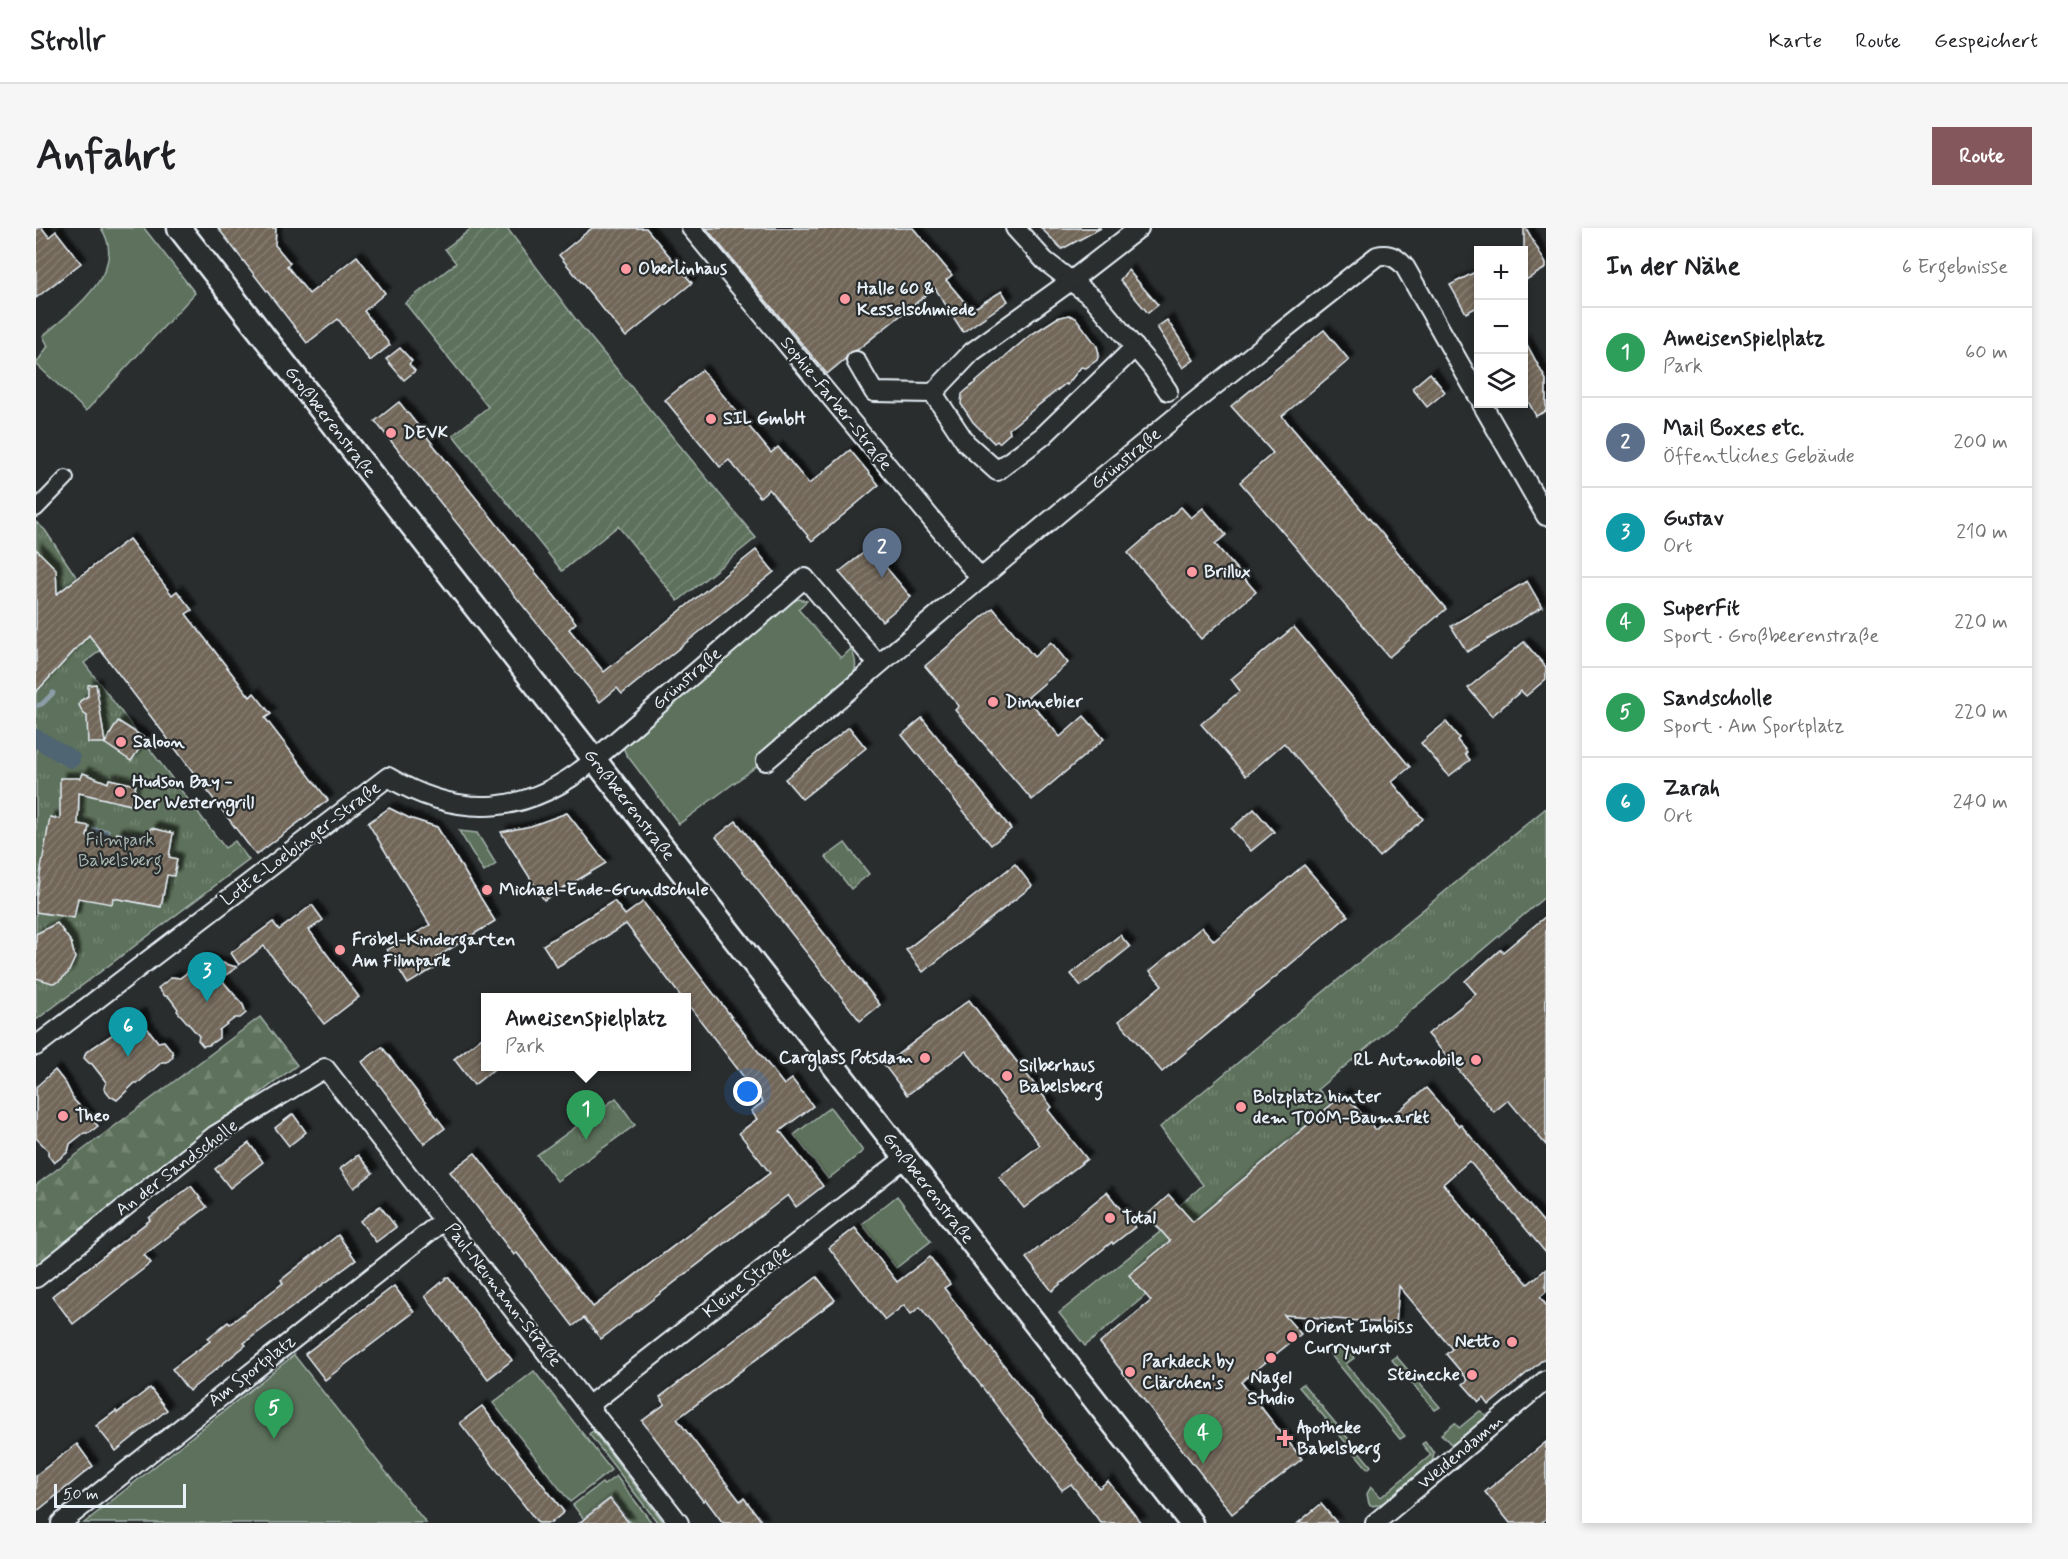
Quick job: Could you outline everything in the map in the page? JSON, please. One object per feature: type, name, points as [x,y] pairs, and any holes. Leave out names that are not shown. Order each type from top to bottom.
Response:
[{"type":"street","name":"Großbeerenstraße","points":[[179,228],[1191,1523]]},
{"type":"street","name":"Sophie-Farber-Straße","points":[[691,228],[981,579]]},
{"type":"street","points":[[1015,228],[1045,261],[1093,298],[1135,347],[1168,391]]},
{"type":"street","points":[[856,361],[874,392],[933,393],[972,352],[1072,280],[1138,228]]},
{"type":"street","name":"Grünstraße","points":[[766,761],[878,664],[1257,351],[1377,256],[1383,254],[1392,256],[1405,267],[1474,387]]},
{"type":"street","points":[[933,393],[966,443],[997,471],[1043,436],[1135,347]]},
{"type":"street","points":[[1484,408],[1546,516]]},
{"type":"street","points":[[36,509],[66,478]]},
{"type":"street","name":"Grünstraße","points":[[594,760],[805,578],[878,664]]},
{"type":"street","name":"Lotte-Loebinger-Straße","points":[[36,1046],[388,777],[408,789],[449,803],[494,806],[526,799],[557,787],[594,760]]},
{"type":"street","name":"Paul-Neumann-Straße","points":[[325,1068],[679,1523]]},
{"type":"street","name":"An der Sandscholle","points":[[36,1278],[214,1136],[325,1068]]},
{"type":"street","name":"Kleine Straße","points":[[588,1406],[905,1158]]},
{"type":"street","name":"Am Sportplatz","points":[[61,1523],[444,1220]]},
{"type":"street","name":"Weidendamm","points":[[1375,1523],[1546,1380]]},
{"type":"green space","points":[[101,228],[144,228],[195,293],[86,411],[36,364],[48,346],[43,336],[81,303],[103,275],[108,260],[108,244]]},
{"type":"green space","points":[[472,228],[507,228],[577,321],[756,538],[678,601],[618,526],[562,571],[453,435],[488,407],[405,303],[456,263],[445,249]]},
{"type":"green space","name":"Filmpark Babelsberg","points":[[36,522],[45,530],[77,578],[57,593],[101,650],[84,663],[225,848],[235,841],[249,860],[36,1020]]},
{"type":"green space","points":[[799,599],[807,601],[798,609],[841,658],[851,649],[856,664],[852,677],[846,686],[757,766],[679,824],[626,754],[621,743],[791,602]]},
{"type":"green space","points":[[1546,808],[1546,896],[1318,1089],[1331,1105],[1130,1275],[1146,1295],[1085,1346],[1059,1313],[1160,1232],[1156,1226],[1203,1185],[1160,1127]]},
{"type":"green space","points":[[459,831],[477,833],[496,864],[484,872]]},
{"type":"green space","points":[[845,843],[869,874],[851,889],[826,857]]},
{"type":"green space","points":[[260,1017],[297,1065],[36,1265],[36,1185]]},
{"type":"green space","points":[[616,1098],[635,1125],[557,1181],[537,1155]]},
{"type":"green space","points":[[830,1107],[863,1151],[828,1179],[794,1135]]},
{"type":"green space","points":[[897,1196],[931,1241],[896,1268],[862,1224]]},
{"type":"green space","points":[[1338,1349],[1349,1351],[1354,1358],[1346,1364],[1405,1436],[1400,1439],[1330,1354]]},
{"type":"green space","points":[[294,1355],[426,1523],[84,1523]]},
{"type":"green space","points":[[1396,1356],[1440,1407],[1435,1410],[1392,1360]]},
{"type":"green space","points":[[534,1371],[611,1470],[570,1502],[493,1403]]},
{"type":"green space","points":[[1303,1384],[1371,1466],[1368,1469],[1299,1387]]},
{"type":"green space","points":[[1480,1411],[1489,1417],[1457,1444],[1451,1444],[1441,1434],[1455,1423],[1459,1428]]},
{"type":"green space","points":[[593,1431],[664,1523],[658,1523],[589,1434]]},
{"type":"green space","points":[[1425,1442],[1434,1453],[1432,1462],[1383,1503],[1373,1506],[1369,1504],[1367,1494],[1371,1487],[1381,1497],[1431,1455],[1422,1444]]},
{"type":"green space","points":[[616,1476],[652,1523],[631,1523],[611,1497],[583,1518],[573,1505],[602,1483],[604,1485]]},
{"type":"water","points":[[93,828],[109,830],[99,894],[83,892]]},
{"type":"building","points":[[36,228],[42,228],[49,237],[56,231],[81,263],[36,298]]},
{"type":"building","points":[[218,228],[276,228],[275,245],[290,263],[287,266],[309,294],[357,256],[385,293],[364,311],[390,345],[370,361],[338,319],[307,343]]},
{"type":"building","name":"Oberlinhaus","points":[[592,228],[646,228],[692,283],[626,337],[559,255]]},
{"type":"building","points":[[706,228],[913,228],[952,275],[946,280],[967,305],[973,309],[1002,291],[1008,301],[963,332],[935,288],[857,350],[850,352],[827,374]]},
{"type":"building","points":[[1041,228],[1101,228],[1062,249]]},
{"type":"building","points":[[1524,228],[1526,228],[1546,264],[1546,268],[1528,279],[1528,246],[1524,246]]},
{"type":"building","points":[[1128,270],[1158,305],[1148,313],[1120,280]]},
{"type":"building","points":[[1474,273],[1474,309],[1466,313],[1450,285]]},
{"type":"building","points":[[1069,315],[1076,318],[1097,346],[1099,354],[1097,360],[1086,368],[1081,367],[1067,385],[1065,384],[1009,429],[1010,433],[999,443],[997,441],[994,443],[973,422],[961,404],[962,394],[1029,336],[1057,318]]},
{"type":"building","points":[[1167,320],[1194,360],[1183,368],[1157,327]]},
{"type":"building","points":[[1324,330],[1349,360],[1282,416],[1446,609],[1389,657],[1240,482],[1273,453],[1231,406]]},
{"type":"building","points":[[1528,346],[1546,380],[1546,411],[1536,416],[1528,401]]},
{"type":"building","points":[[400,348],[412,361],[409,364],[415,371],[404,380],[386,359]]},
{"type":"building","points":[[702,370],[771,453],[778,447],[809,484],[850,450],[879,485],[812,541],[769,489],[760,497],[729,460],[720,467],[665,400]]},
{"type":"building","points":[[1430,373],[1445,392],[1427,407],[1412,388]]},
{"type":"building","points":[[399,402],[576,623],[569,629],[604,672],[756,550],[774,572],[622,694],[617,688],[600,702],[375,421]]},
{"type":"building","name":"Brillux","points":[[1181,507],[1191,518],[1203,508],[1226,535],[1215,544],[1256,592],[1201,639],[1128,553]]},
{"type":"building","points":[[129,539],[172,595],[177,591],[192,610],[186,614],[250,697],[254,693],[271,714],[265,718],[328,800],[256,855],[89,635],[36,692],[36,549],[56,569],[57,594]]},
{"type":"building","points":[[867,550],[874,553],[911,597],[882,621],[839,572]]},
{"type":"building","points":[[1527,581],[1542,607],[1467,652],[1451,626]]},
{"type":"building","name":"Dinnebier","points":[[993,608],[1034,657],[1051,642],[1068,663],[1027,698],[1060,737],[1084,716],[1104,739],[1032,800],[955,710],[959,706],[925,666]]},
{"type":"building","points":[[1294,627],[1410,767],[1392,782],[1423,819],[1379,857],[1284,743],[1246,776],[1201,724],[1240,691],[1231,679]]},
{"type":"building","points":[[1524,642],[1546,667],[1546,679],[1526,696],[1521,691],[1492,716],[1468,688]]},
{"type":"building","points":[[96,684],[105,743],[118,721],[146,739],[131,761],[104,743],[88,743],[87,716],[79,705],[80,701],[88,696],[88,685]]},
{"type":"building","points":[[922,718],[1011,829],[991,845],[902,735]]},
{"type":"building","points":[[1446,722],[1459,738],[1457,740],[1467,752],[1465,754],[1470,760],[1449,776],[1421,743]]},
{"type":"building","points":[[849,727],[866,748],[802,799],[785,779]]},
{"type":"building","points":[[83,773],[108,783],[109,779],[136,785],[131,805],[79,793],[78,824],[89,826],[87,837],[115,842],[117,833],[149,839],[151,828],[173,833],[169,857],[177,859],[174,876],[167,875],[161,907],[113,898],[112,904],[78,898],[74,918],[36,912],[36,898],[50,817],[60,819],[60,778],[81,778]]},
{"type":"building","points":[[389,808],[409,818],[437,827],[495,921],[437,957],[441,964],[408,984],[387,950],[430,925],[368,823]]},
{"type":"building","points":[[1254,809],[1274,832],[1251,851],[1231,829]]},
{"type":"building","points":[[567,813],[606,863],[544,900],[501,832],[531,826]]},
{"type":"building","points":[[736,821],[880,1005],[860,1021],[716,837]]},
{"type":"building","points":[[1015,864],[1032,886],[923,972],[906,950]]},
{"type":"building","points":[[1304,865],[1348,916],[1162,1072],[1119,1021],[1162,985],[1150,971],[1202,927],[1214,941]]},
{"type":"building","points":[[614,901],[625,915],[643,902],[784,1085],[792,1079],[813,1106],[780,1131],[823,1186],[796,1207],[788,1195],[601,1339],[584,1318],[573,1326],[517,1253],[514,1255],[450,1172],[475,1153],[593,1307],[770,1173],[739,1133],[757,1119],[751,1111],[763,1102],[691,1008],[691,993],[678,993],[626,924],[557,967],[543,945]]},
{"type":"building","points":[[312,905],[323,920],[309,930],[359,997],[324,1024],[264,946],[239,965],[231,953],[273,922],[279,930]]},
{"type":"building","points":[[1546,916],[1546,1145],[1508,1100],[1494,1112],[1428,1034],[1476,994],[1465,981],[1501,949],[1503,952]]},
{"type":"building","points":[[57,923],[71,942],[75,958],[68,973],[58,982],[52,983],[36,978],[36,934]]},
{"type":"building","points":[[1120,935],[1130,947],[1081,986],[1071,974]]},
{"type":"building","points":[[203,958],[237,967],[221,979],[243,1005],[246,1013],[219,1030],[219,1038],[203,1046],[198,1040],[199,1036],[177,1011],[178,1009],[169,997],[158,988],[172,977],[180,978]]},
{"type":"building","points":[[969,1000],[1052,1107],[1048,1110],[1087,1159],[1024,1208],[999,1177],[1040,1145],[966,1051],[907,1095],[884,1065]]},
{"type":"building","points":[[140,1014],[144,1024],[158,1042],[164,1041],[172,1051],[173,1057],[167,1062],[162,1062],[117,1100],[110,1096],[104,1088],[106,1082],[92,1064],[84,1058],[86,1052],[112,1035],[128,1020]]},
{"type":"building","points":[[481,1038],[481,1071],[492,1071],[474,1085],[454,1059]]},
{"type":"building","points":[[382,1047],[445,1128],[424,1144],[362,1062]]},
{"type":"building","name":"Theo","points":[[55,1070],[66,1084],[74,1100],[98,1126],[70,1144],[68,1152],[54,1163],[48,1155],[48,1150],[36,1138],[36,1087]]},
{"type":"building","points":[[1426,1088],[1459,1126],[1460,1124],[1546,1225],[1546,1253],[1469,1161],[1443,1184],[1528,1284],[1546,1269],[1546,1292],[1540,1297],[1546,1305],[1546,1357],[1489,1405],[1484,1398],[1479,1402],[1463,1384],[1468,1380],[1446,1354],[1452,1349],[1399,1286],[1396,1324],[1284,1315],[1301,1334],[1241,1382],[1302,1459],[1232,1514],[1100,1343],[1151,1301],[1129,1275],[1170,1241],[1147,1215],[1169,1195],[1193,1222],[1344,1094],[1376,1130]]},
{"type":"building","points":[[293,1114],[306,1132],[289,1146],[275,1128]]},
{"type":"building","points":[[249,1143],[263,1162],[230,1188],[215,1169]]},
{"type":"building","points":[[358,1155],[373,1173],[354,1188],[340,1169]]},
{"type":"building","points":[[191,1186],[207,1207],[144,1255],[151,1263],[73,1324],[52,1296]]},
{"type":"building","points":[[1107,1192],[1135,1227],[1113,1244],[1112,1242],[1052,1291],[1026,1258]]},
{"type":"building","points":[[380,1206],[396,1227],[376,1242],[360,1221]]},
{"type":"building","points":[[855,1228],[897,1282],[930,1257],[950,1284],[944,1288],[1099,1488],[1108,1481],[1141,1523],[1101,1523],[1071,1484],[1062,1490],[920,1307],[911,1314],[904,1305],[885,1320],[829,1248]]},
{"type":"building","points":[[338,1235],[356,1260],[244,1343],[246,1345],[189,1391],[172,1369],[210,1341],[208,1338],[228,1322],[230,1324],[283,1283],[281,1280]]},
{"type":"building","points":[[448,1277],[512,1360],[488,1379],[425,1296]]},
{"type":"building","points":[[817,1277],[835,1300],[677,1419],[740,1501],[744,1498],[763,1523],[723,1523],[705,1499],[703,1501],[642,1421],[665,1404],[660,1397]]},
{"type":"building","points":[[394,1286],[414,1312],[325,1380],[305,1354]]},
{"type":"building","points":[[150,1388],[167,1410],[116,1451],[96,1426]]},
{"type":"building","points":[[482,1406],[564,1512],[551,1523],[538,1523],[460,1423]]},
{"type":"building","points":[[1546,1442],[1546,1519],[1541,1523],[1510,1523],[1485,1492]]},
{"type":"building","points":[[77,1444],[93,1466],[36,1512],[36,1475]]},
{"type":"building","points":[[610,1499],[629,1523],[579,1523]]},
{"type":"building","points":[[1321,1504],[1337,1523],[1298,1523]]},
{"type":"waterway","points":[[36,706],[42,704],[53,693]]},
{"type":"waterway","points":[[36,738],[71,759]]},
{"type":"place","name":"Oberlinhaus","points":[[626,269]]},
{"type":"place","name":"Halle 60 & Kesselschmiede","points":[[845,299]]},
{"type":"place","name":"SIL GmbH","points":[[711,419]]},
{"type":"place","name":"DEVK","points":[[391,433]]},
{"type":"place","name":"Brillux","points":[[1192,572]]},
{"type":"place","name":"Mail Boxes etc.","points":[[882,578]]},
{"type":"place","name":"Dinnebier","points":[[993,702]]},
{"type":"place","name":"Saloon","points":[[121,742]]},
{"type":"place","name":"Hudson Bay - Der Westerngrill","points":[[120,792]]},
{"type":"place","name":"Michael-Ende-Grundschule","points":[[487,890]]},
{"type":"place","name":"Fröbel-Kindergarten Am Filmpark","points":[[340,950]]},
{"type":"place","name":"Gustav","points":[[207,1002]]},
{"type":"place","name":"Zarah","points":[[128,1057]]},
{"type":"place","name":"Carglass Potsdam","points":[[925,1058]]},
{"type":"place","name":"RL Automobile","points":[[1476,1060]]},
{"type":"place","name":"Silberhaus Babelsberg","points":[[1007,1076]]},
{"type":"place","name":"Bolzplatz hinter dem TOOM-Baumarkt","points":[[1241,1107]]},
{"type":"place","name":"Theo","points":[[63,1116]]},
{"type":"place","name":"Ameisenspielplatz","points":[[586,1140]]},
{"type":"place","name":"Total","points":[[1110,1218]]},
{"type":"place","name":"Orient Imbiss Currywurst","points":[[1292,1337]]},
{"type":"place","name":"Netto","points":[[1512,1342]]},
{"type":"place","name":"Nagel Studio","points":[[1271,1358]]},
{"type":"place","name":"Parkdeck by Clärchen's","points":[[1130,1372]]},
{"type":"place","name":"Steinecke","points":[[1472,1375]]},
{"type":"place","name":"Apotheke Babelsberg","points":[[1285,1438]]},
{"type":"place","name":"Sandscholle","points":[[274,1439]]},
{"type":"place","name":"SuperFit","points":[[1203,1464]]}]
